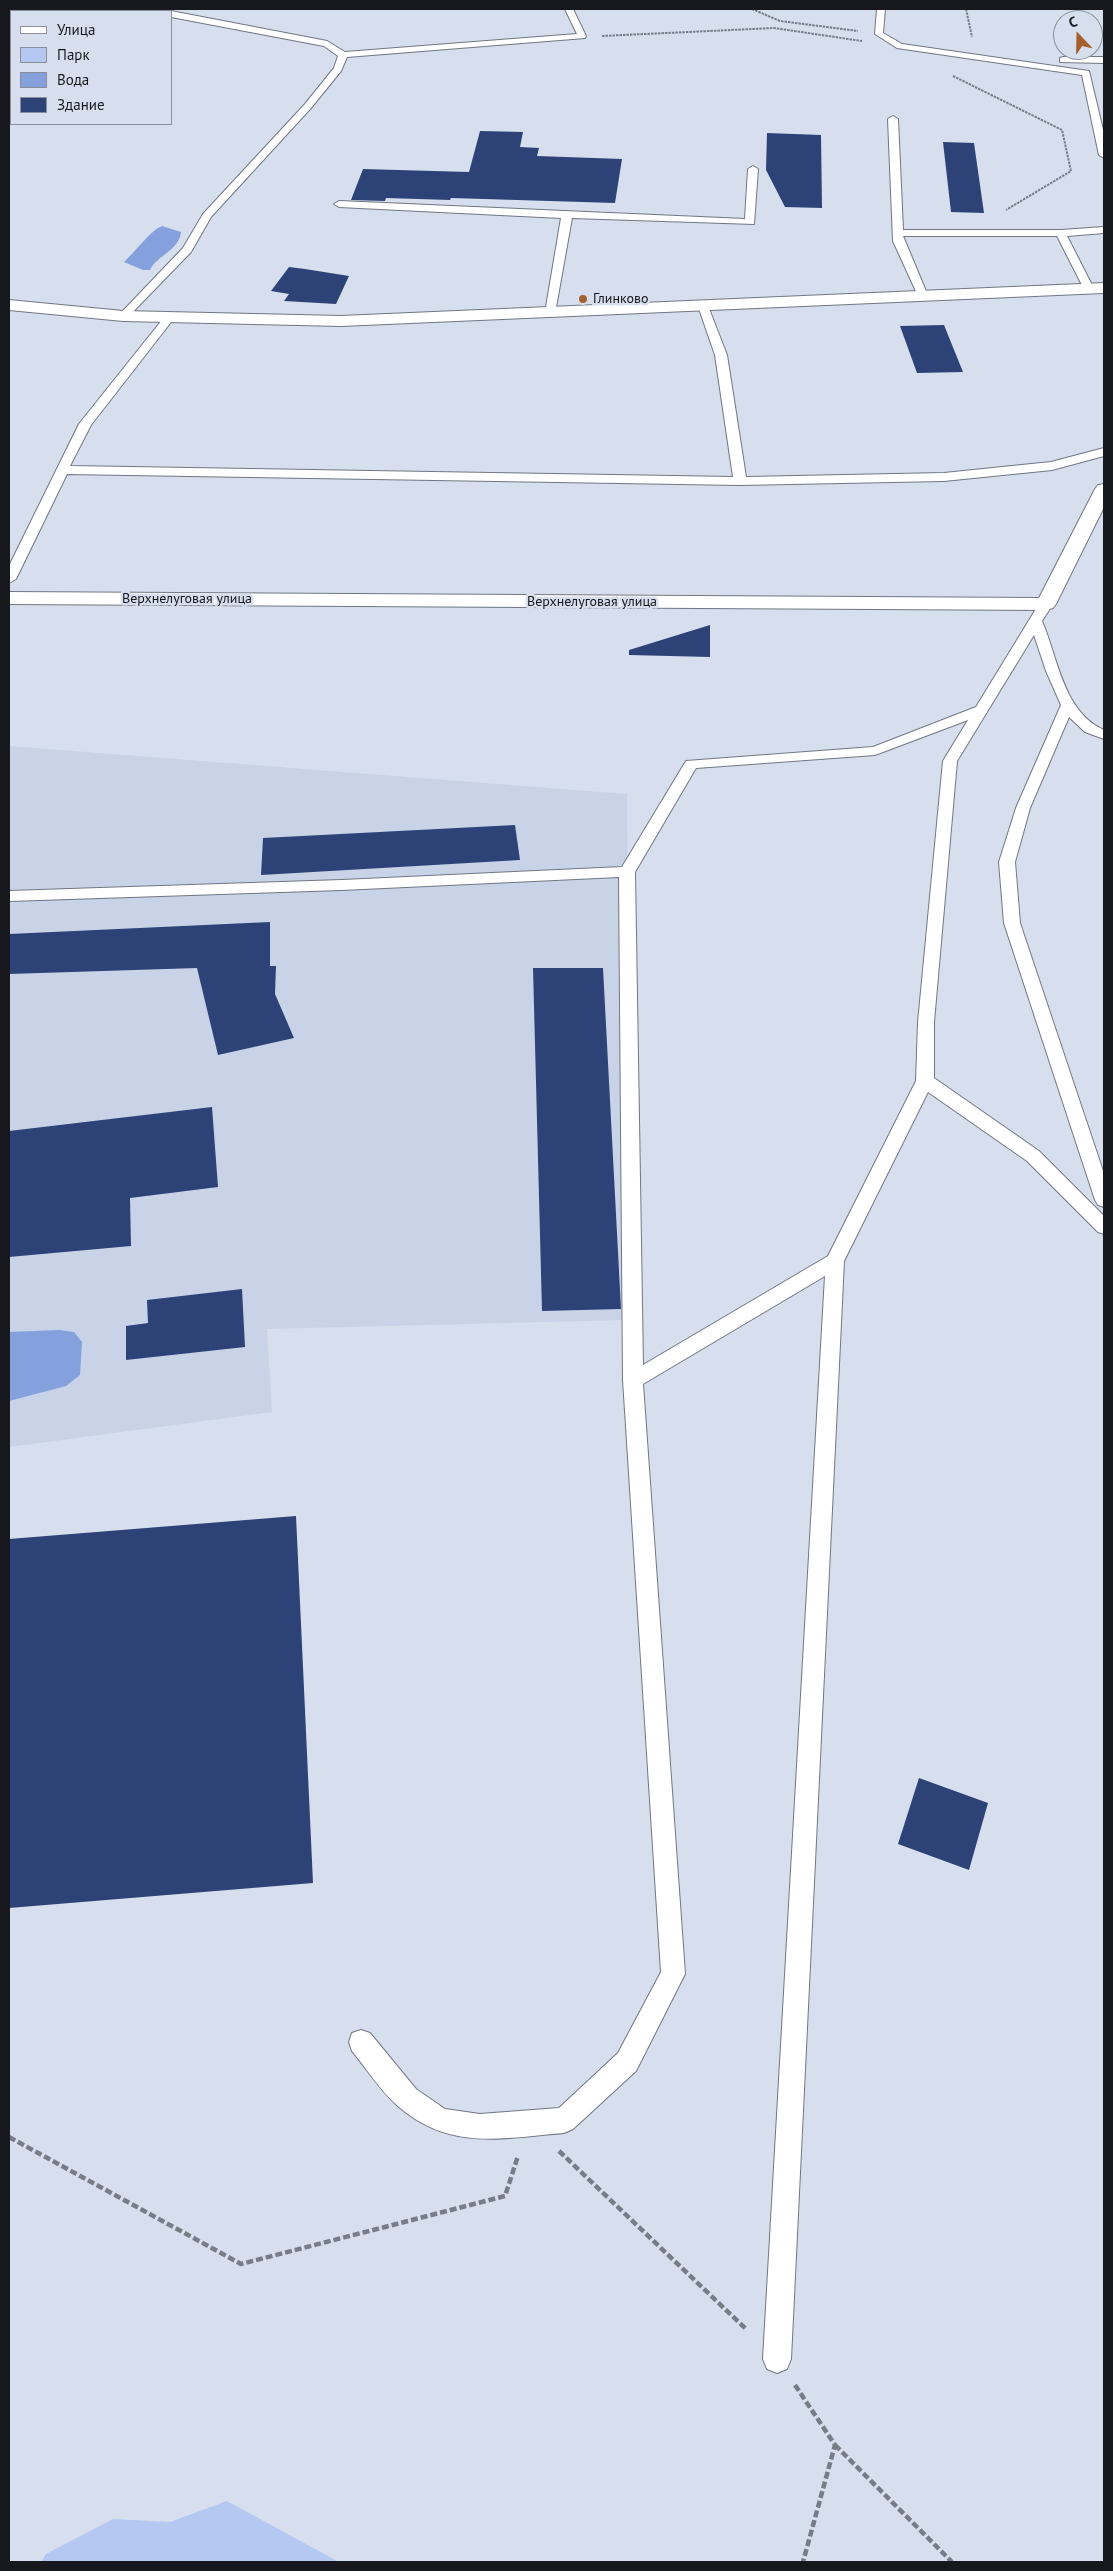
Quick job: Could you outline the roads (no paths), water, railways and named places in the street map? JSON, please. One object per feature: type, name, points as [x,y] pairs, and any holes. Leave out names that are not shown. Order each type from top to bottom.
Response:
[{"type":"main road","points":[[9,305],[123,316],[341,321],[1097,289]]},
{"type":"main road","points":[[1046,604],[1104,489]]},
{"type":"main road","name":"Верхнелуговая улица","points":[[9,598],[1046,604]]},
{"type":"lane","points":[[172,14],[327,44],[343,55],[582,36],[569,9]]},
{"type":"lane","points":[[881,9],[879,34],[900,46],[1086,73],[1104,155]]},
{"type":"lane","points":[[123,316],[187,250],[207,216],[308,106],[338,69],[343,55]]},
{"type":"lane","points":[[994,60],[1104,60]]},
{"type":"lane","points":[[893,119],[898,241],[923,296]]},
{"type":"lane","points":[[339,204],[750,222],[753,169]]},
{"type":"lane","points":[[550,313],[567,215]]},
{"type":"lane","points":[[897,233],[1061,233],[1104,230]]},
{"type":"lane","points":[[1061,233],[1075,264],[1097,289]]},
{"type":"lane","points":[[704,306],[721,356],[740,481]]},
{"type":"lane","points":[[9,579],[86,424],[170,317]]},
{"type":"lane","points":[[63,470],[740,481],[944,477],[1052,466],[1104,452]]},
{"type":"lane","points":[[777,2359],[835,1261],[925,1082],[926,1022],[950,761],[1046,604]]},
{"type":"lane","points":[[1036,622],[1067,706],[1093,733],[1104,735]]},
{"type":"lane","points":[[1067,706],[1023,808],[1007,862],[1012,923],[1104,1200]]},
{"type":"lane","points":[[360,2042],[407,2098],[441,2122],[480,2127],[564,2120],[627,2062],[673,1974],[633,1380],[627,872],[691,764],[875,750],[981,710]]},
{"type":"lane","points":[[9,896],[627,872]]},
{"type":"lane","points":[[925,1082],[1033,1156],[1104,1227]]},
{"type":"lane","points":[[633,1380],[835,1261]]},
{"type":"water","points":[[162,226],[181,232],[176,244],[150,270],[143,270],[124,262],[148,237]]},
{"type":"water","points":[[59,1330],[74,1332],[82,1342],[80,1375],[66,1386],[9,1401],[9,1332]]},
{"type":"place","name":"Глинково","points":[[583,299]]}]
